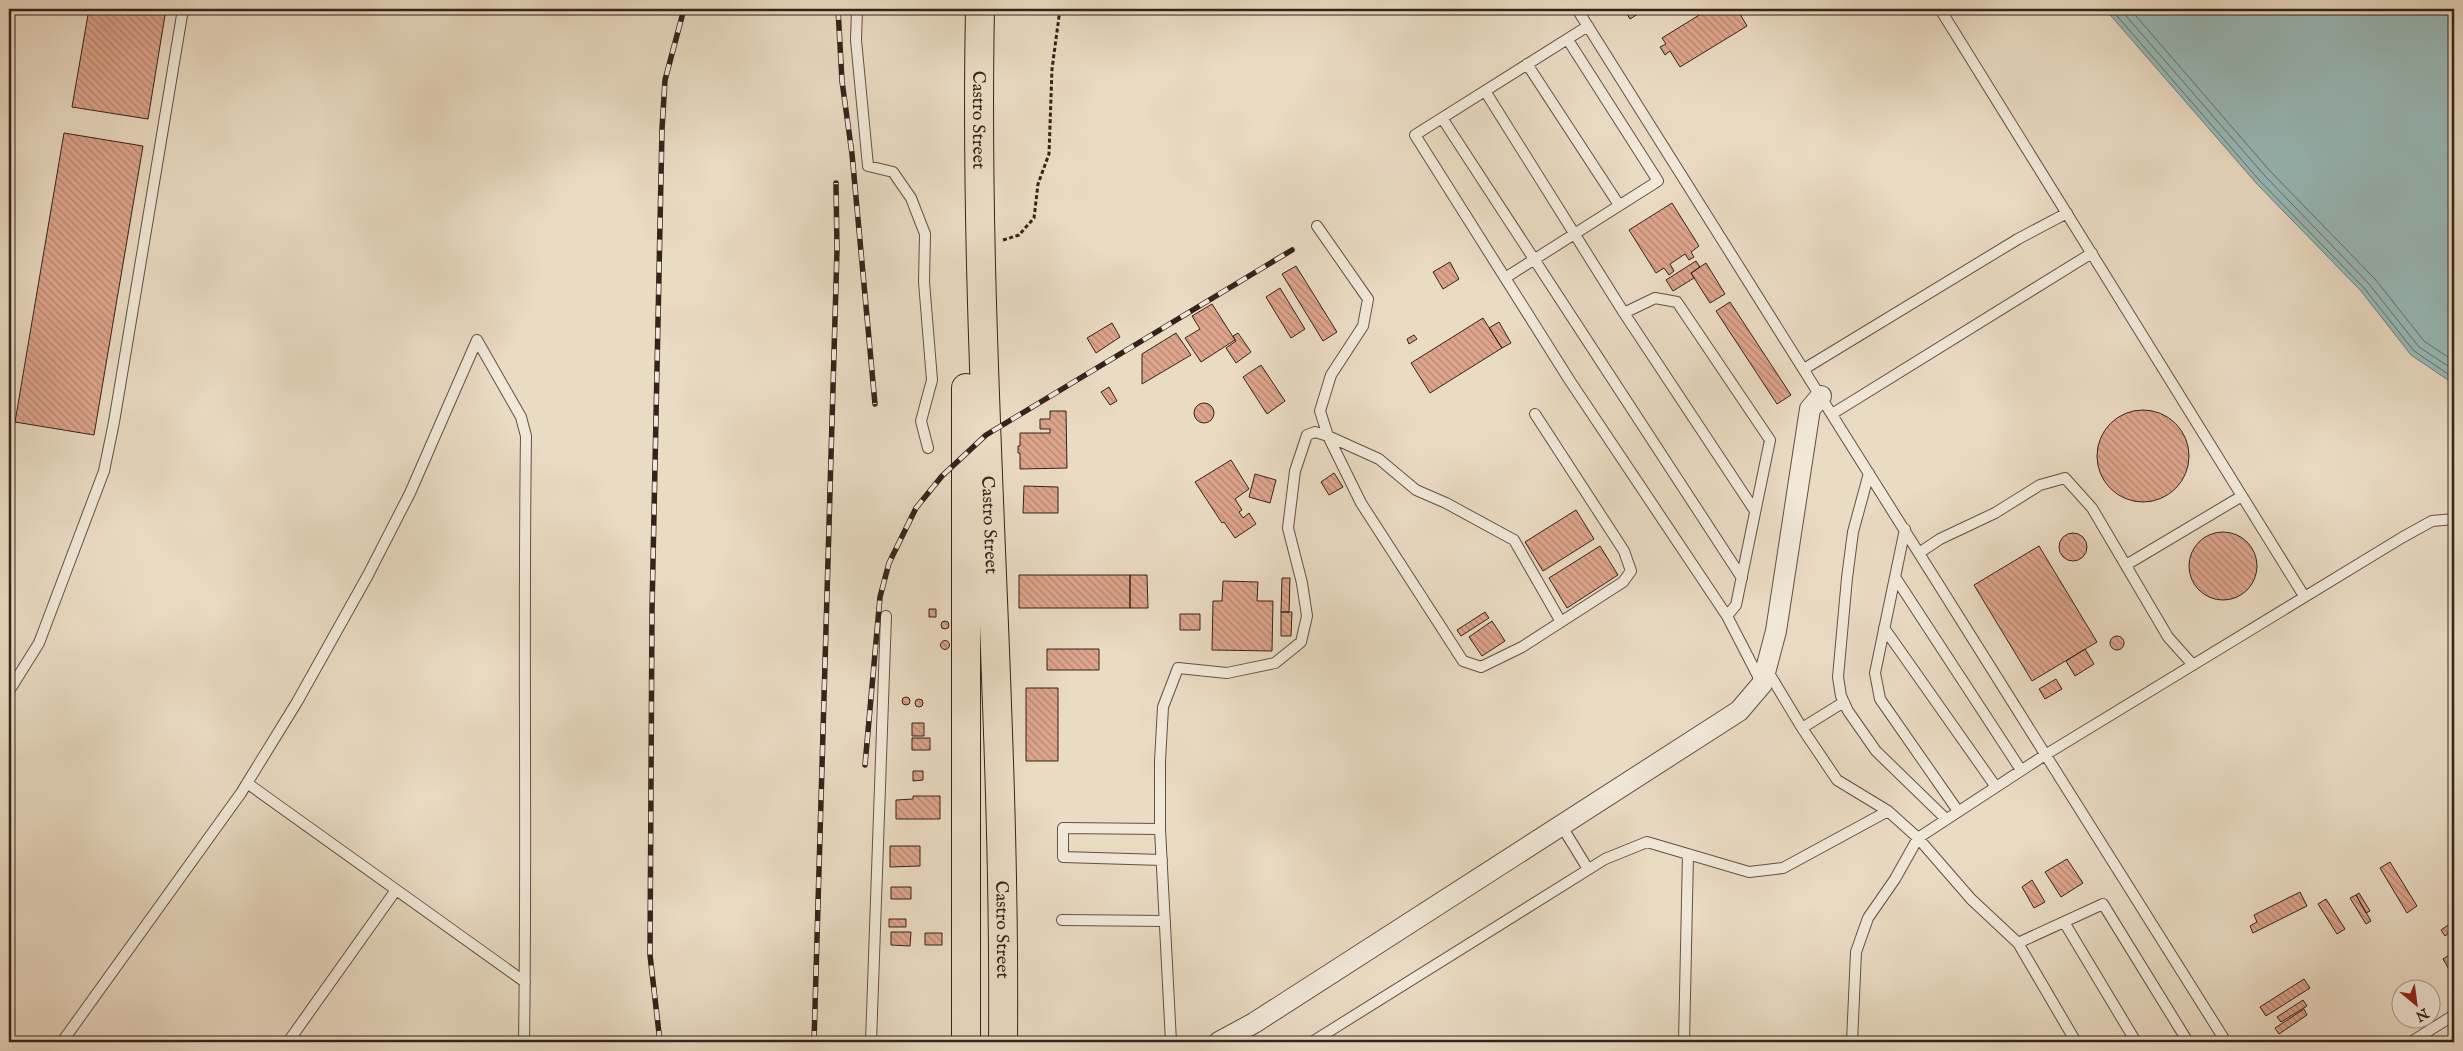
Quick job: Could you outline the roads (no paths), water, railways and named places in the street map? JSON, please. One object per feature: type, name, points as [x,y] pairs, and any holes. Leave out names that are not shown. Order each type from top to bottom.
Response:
[{"type":"main road","name":"Castro Street","points":[[962,9],[967,452],[966,1042]]},
{"type":"main road","name":"Castro Street","points":[[980,9],[978,106],[1004,927],[1003,1042]]},
{"type":"street","points":[[1219,1042],[1254,1023],[1739,711],[1764,676],[1776,632],[1810,408],[1821,396]]},
{"type":"lane","points":[[9,691],[39,643],[104,471],[114,422],[183,9]]},
{"type":"lane","points":[[857,9],[856,40],[868,166],[893,172],[911,198],[925,234],[924,282],[932,380],[921,421],[928,448]]},
{"type":"lane","points":[[1577,9],[2226,1042]]},
{"type":"lane","points":[[1940,9],[2304,596]]},
{"type":"lane","points":[[1588,26],[1415,135],[1570,381],[1727,616],[1764,676],[1837,780],[1888,810],[1918,838],[1971,899],[2018,943],[2076,1042]]},
{"type":"lane","points":[[1505,278],[1658,180],[1568,40]]},
{"type":"lane","points":[[1527,64],[1619,206]]},
{"type":"lane","points":[[1484,91],[1624,314],[1755,511]]},
{"type":"lane","points":[[1442,118],[1742,578]]},
{"type":"lane","points":[[1804,369],[2018,239],[2067,213]]},
{"type":"lane","points":[[1316,226],[1368,299],[1363,326],[1330,375],[1320,411],[1328,436],[1361,503],[1463,661],[1481,667],[1522,647],[1623,582],[1631,571],[1624,551],[1535,414]]},
{"type":"lane","points":[[1832,414],[2092,253]]},
{"type":"lane","points":[[1624,314],[1655,298],[1677,302],[1770,440],[1736,605],[1727,616]]},
{"type":"lane","points":[[62,1042],[247,783],[297,702],[372,568],[422,469],[477,340],[521,417],[526,436],[523,599],[524,1042]]},
{"type":"lane","points":[[1171,1042],[1160,829],[1160,761],[1163,707],[1178,668],[1227,672],[1275,663],[1301,642],[1307,616],[1302,583],[1288,528],[1296,471],[1307,435],[1315,432],[1328,436],[1378,459],[1416,490],[1446,503],[1514,540],[1561,622]]},
{"type":"lane","points":[[1869,473],[1853,532],[1838,677],[1844,702],[1876,751],[1946,819]]},
{"type":"lane","points":[[1920,553],[1940,539],[1995,513],[2040,485],[2065,478],[2092,508],[2168,637],[2193,665]]},
{"type":"lane","points":[[2126,565],[2242,496]]},
{"type":"lane","points":[[1852,1042],[1856,952],[1868,918],[1895,879],[1918,838],[2045,754],[2304,596],[2432,521],[2454,519]]},
{"type":"lane","points":[[1904,529],[1875,673],[1880,699],[1958,811]]},
{"type":"lane","points":[[1894,577],[2021,770]]},
{"type":"lane","points":[[871,1042],[886,616]]},
{"type":"lane","points":[[1884,628],[1996,787]]},
{"type":"lane","points":[[1802,728],[1844,702]]},
{"type":"lane","points":[[247,783],[525,982]]},
{"type":"lane","points":[[1312,1042],[1604,859],[1647,842],[1749,872],[1783,868],[1888,810]]},
{"type":"lane","points":[[1561,825],[1588,869]]},
{"type":"lane","points":[[1160,829],[1063,828],[1063,857],[1162,860]]},
{"type":"lane","points":[[1684,1042],[1688,854]]},
{"type":"lane","points":[[288,1042],[396,890]]},
{"type":"lane","points":[[2018,943],[2103,904],[2188,1042]]},
{"type":"lane","points":[[1062,920],[1164,921]]},
{"type":"lane","points":[[2064,922],[2136,1042]]},
{"type":"lane","points":[[2411,1042],[2454,1015]]},
{"type":"water","points":[[2105,9],[2454,9],[2454,384],[2411,355],[2361,291],[2257,184]]},
{"type":"railway","points":[[660,1042],[650,955],[652,610],[662,129],[665,80],[684,9]]},
{"type":"railway","points":[[838,9],[842,81],[852,154],[875,404]]},
{"type":"railway","points":[[814,1042],[837,250],[836,183]]},
{"type":"railway","points":[[865,765],[880,597],[889,563],[916,508],[942,476],[986,435],[1292,250]]}]
